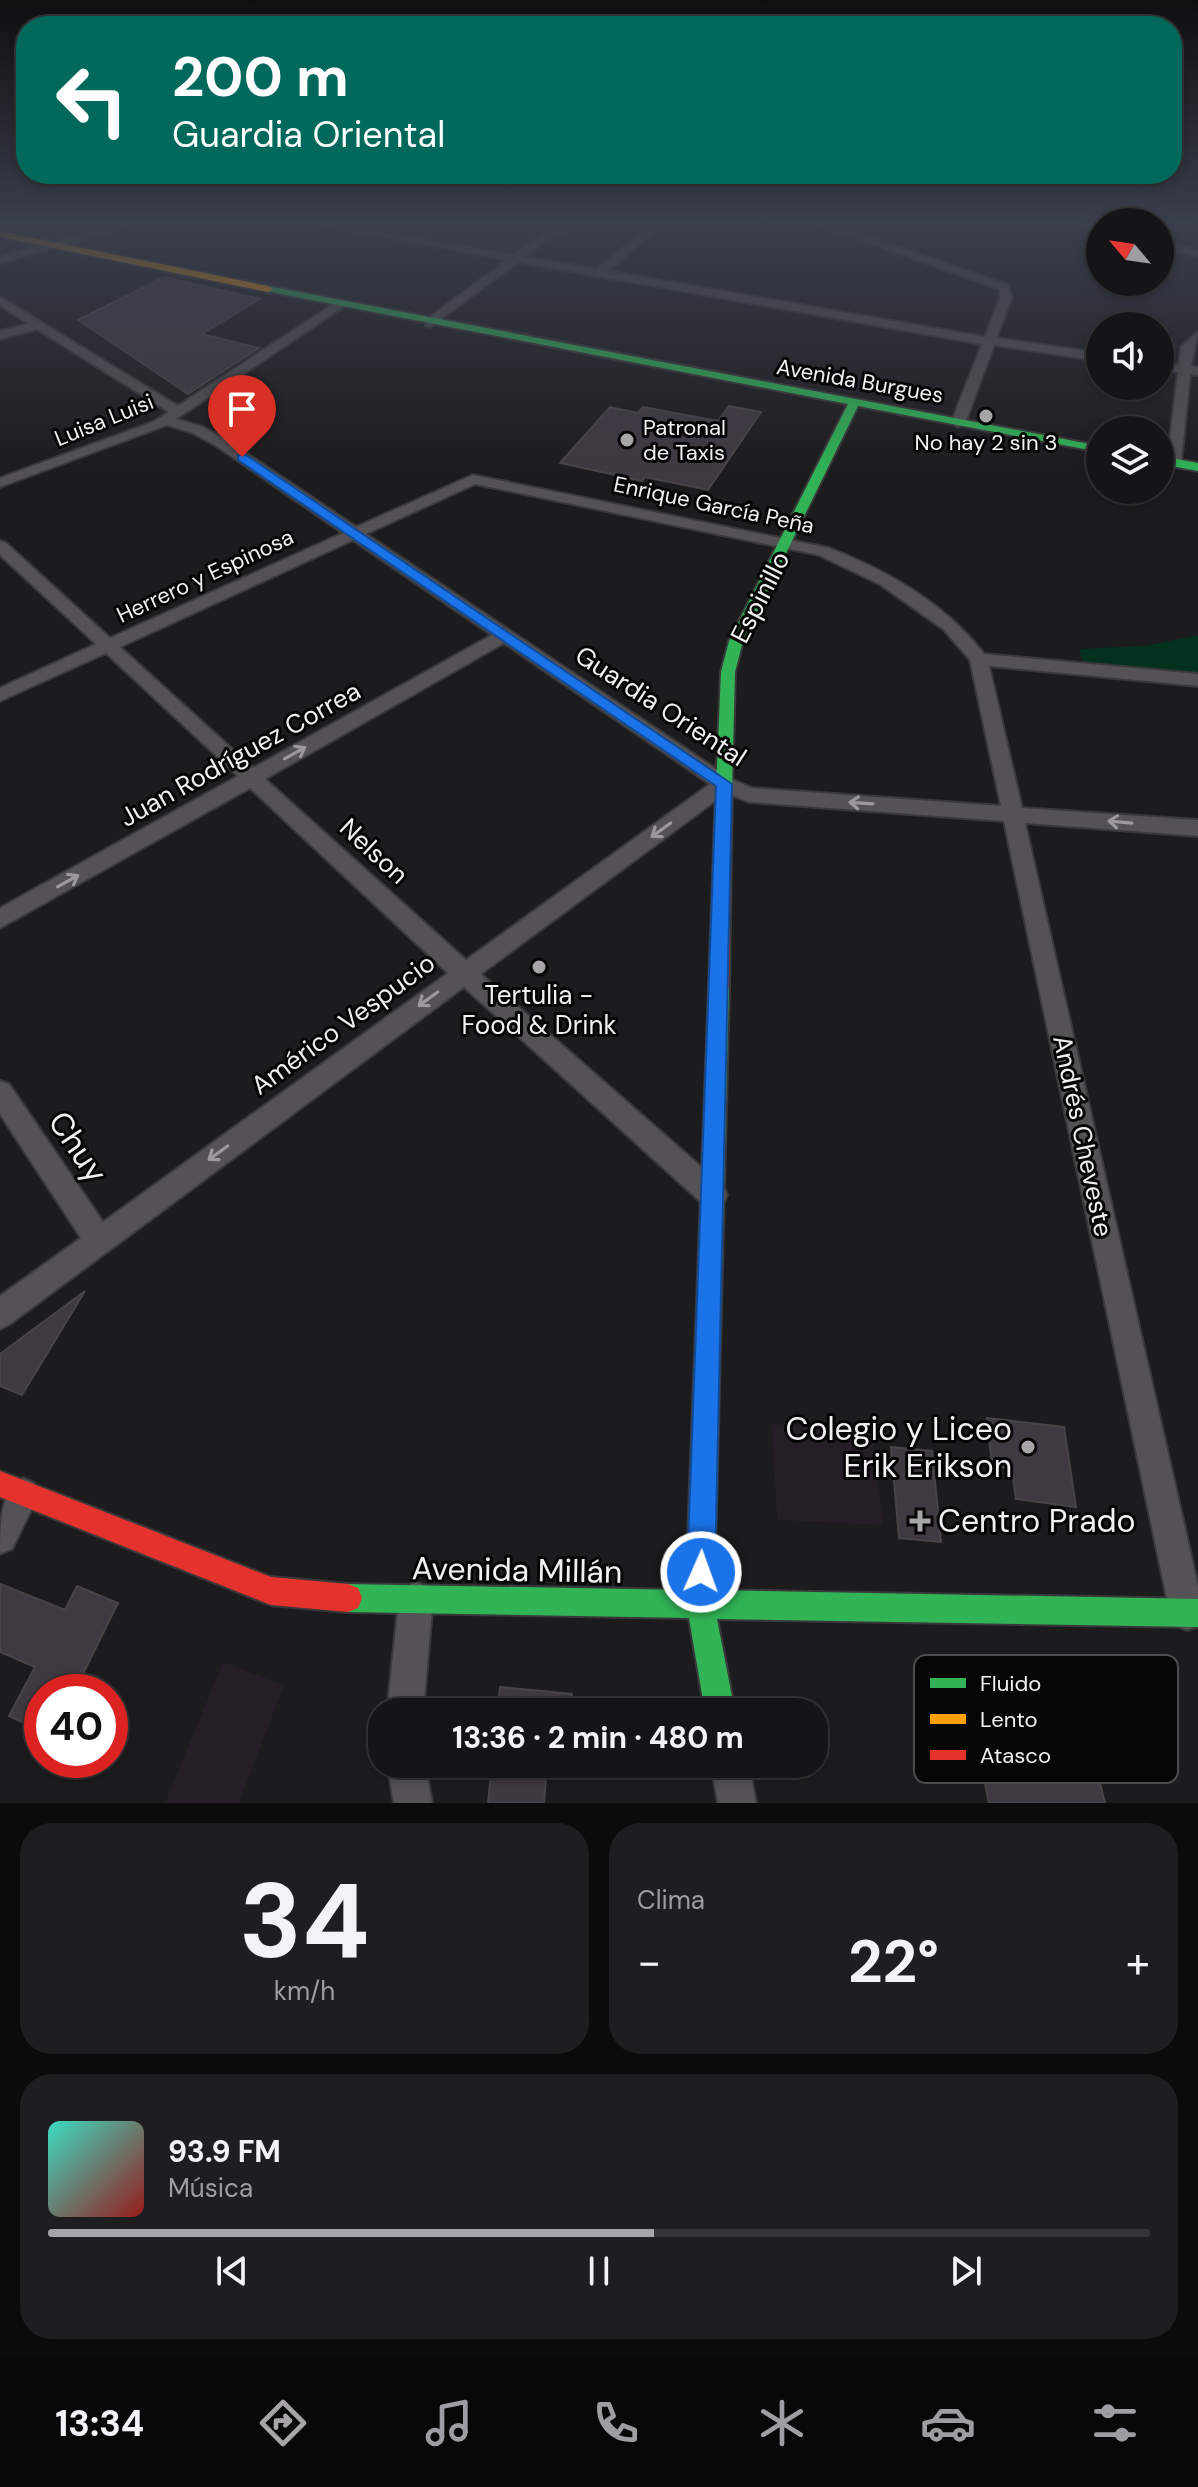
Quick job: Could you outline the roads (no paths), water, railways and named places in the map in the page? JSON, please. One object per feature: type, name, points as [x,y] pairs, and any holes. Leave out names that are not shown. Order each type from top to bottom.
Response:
[{"type":"street","name":"Guardia Oriental","points":[[9,306],[157,401],[172,416],[220,442],[724,784],[749,795],[1198,828]]},
{"type":"street","name":"Luisa Luisi","points":[[0,483],[172,416],[337,306]]},
{"type":"street","name":"Avenida Burgues","points":[[345,306],[853,405],[1086,446]]},
{"type":"street","points":[[430,323],[452,306]]},
{"type":"street","points":[[786,306],[1086,355]]},
{"type":"street","points":[[958,423],[1002,306]]},
{"type":"street","points":[[0,335],[38,325]]},
{"type":"street","points":[[1174,435],[1191,370],[1187,347],[1198,336]]},
{"type":"street","name":"Espinillo","points":[[717,1698],[700,1603],[730,658],[853,405]]},
{"type":"street","points":[[1174,463],[1198,467]]},
{"type":"street","name":"Enrique García Peña","points":[[473,479],[787,543],[843,559],[921,604],[958,630],[979,659]]},
{"type":"street","name":"Herrero y Espinosa","points":[[0,695],[473,479]]},
{"type":"street","name":"Nelson","points":[[0,546],[464,973],[713,1195]]},
{"type":"street","name":"Juan Rodríguez Correa","points":[[0,919],[505,635]]},
{"type":"street","points":[[979,659],[1198,680]]},
{"type":"street","name":"Andrés Cheveste","points":[[979,659],[1192,1613]]},
{"type":"street","name":"Américo Vespucio","points":[[0,1314],[724,784]]},
{"type":"street","name":"Chuy","points":[[0,1092],[99,1240]]},
{"type":"street","points":[[0,1537],[12,1489]]},
{"type":"street","name":"Avenida Millán","points":[[12,1489],[271,1591],[337,1598],[1192,1613]]},
{"type":"street","points":[[406,1698],[416,1599]]},
{"type":"street","points":[[409,1778],[413,1803]]},
{"type":"street","points":[[733,1778],[737,1803]]},
{"type":"place","name":"No hay 2 sin 3","points":[[986,416]]},
{"type":"place","name":"Patronal de Taxis","points":[[627,440]]},
{"type":"place","name":"Tertulia - Food & Drink","points":[[539,967]]},
{"type":"place","name":"Colegio y Liceo Erik Erikson","points":[[1028,1447]]},
{"type":"place","name":"Centro Prado","points":[[920,1521]]}]
